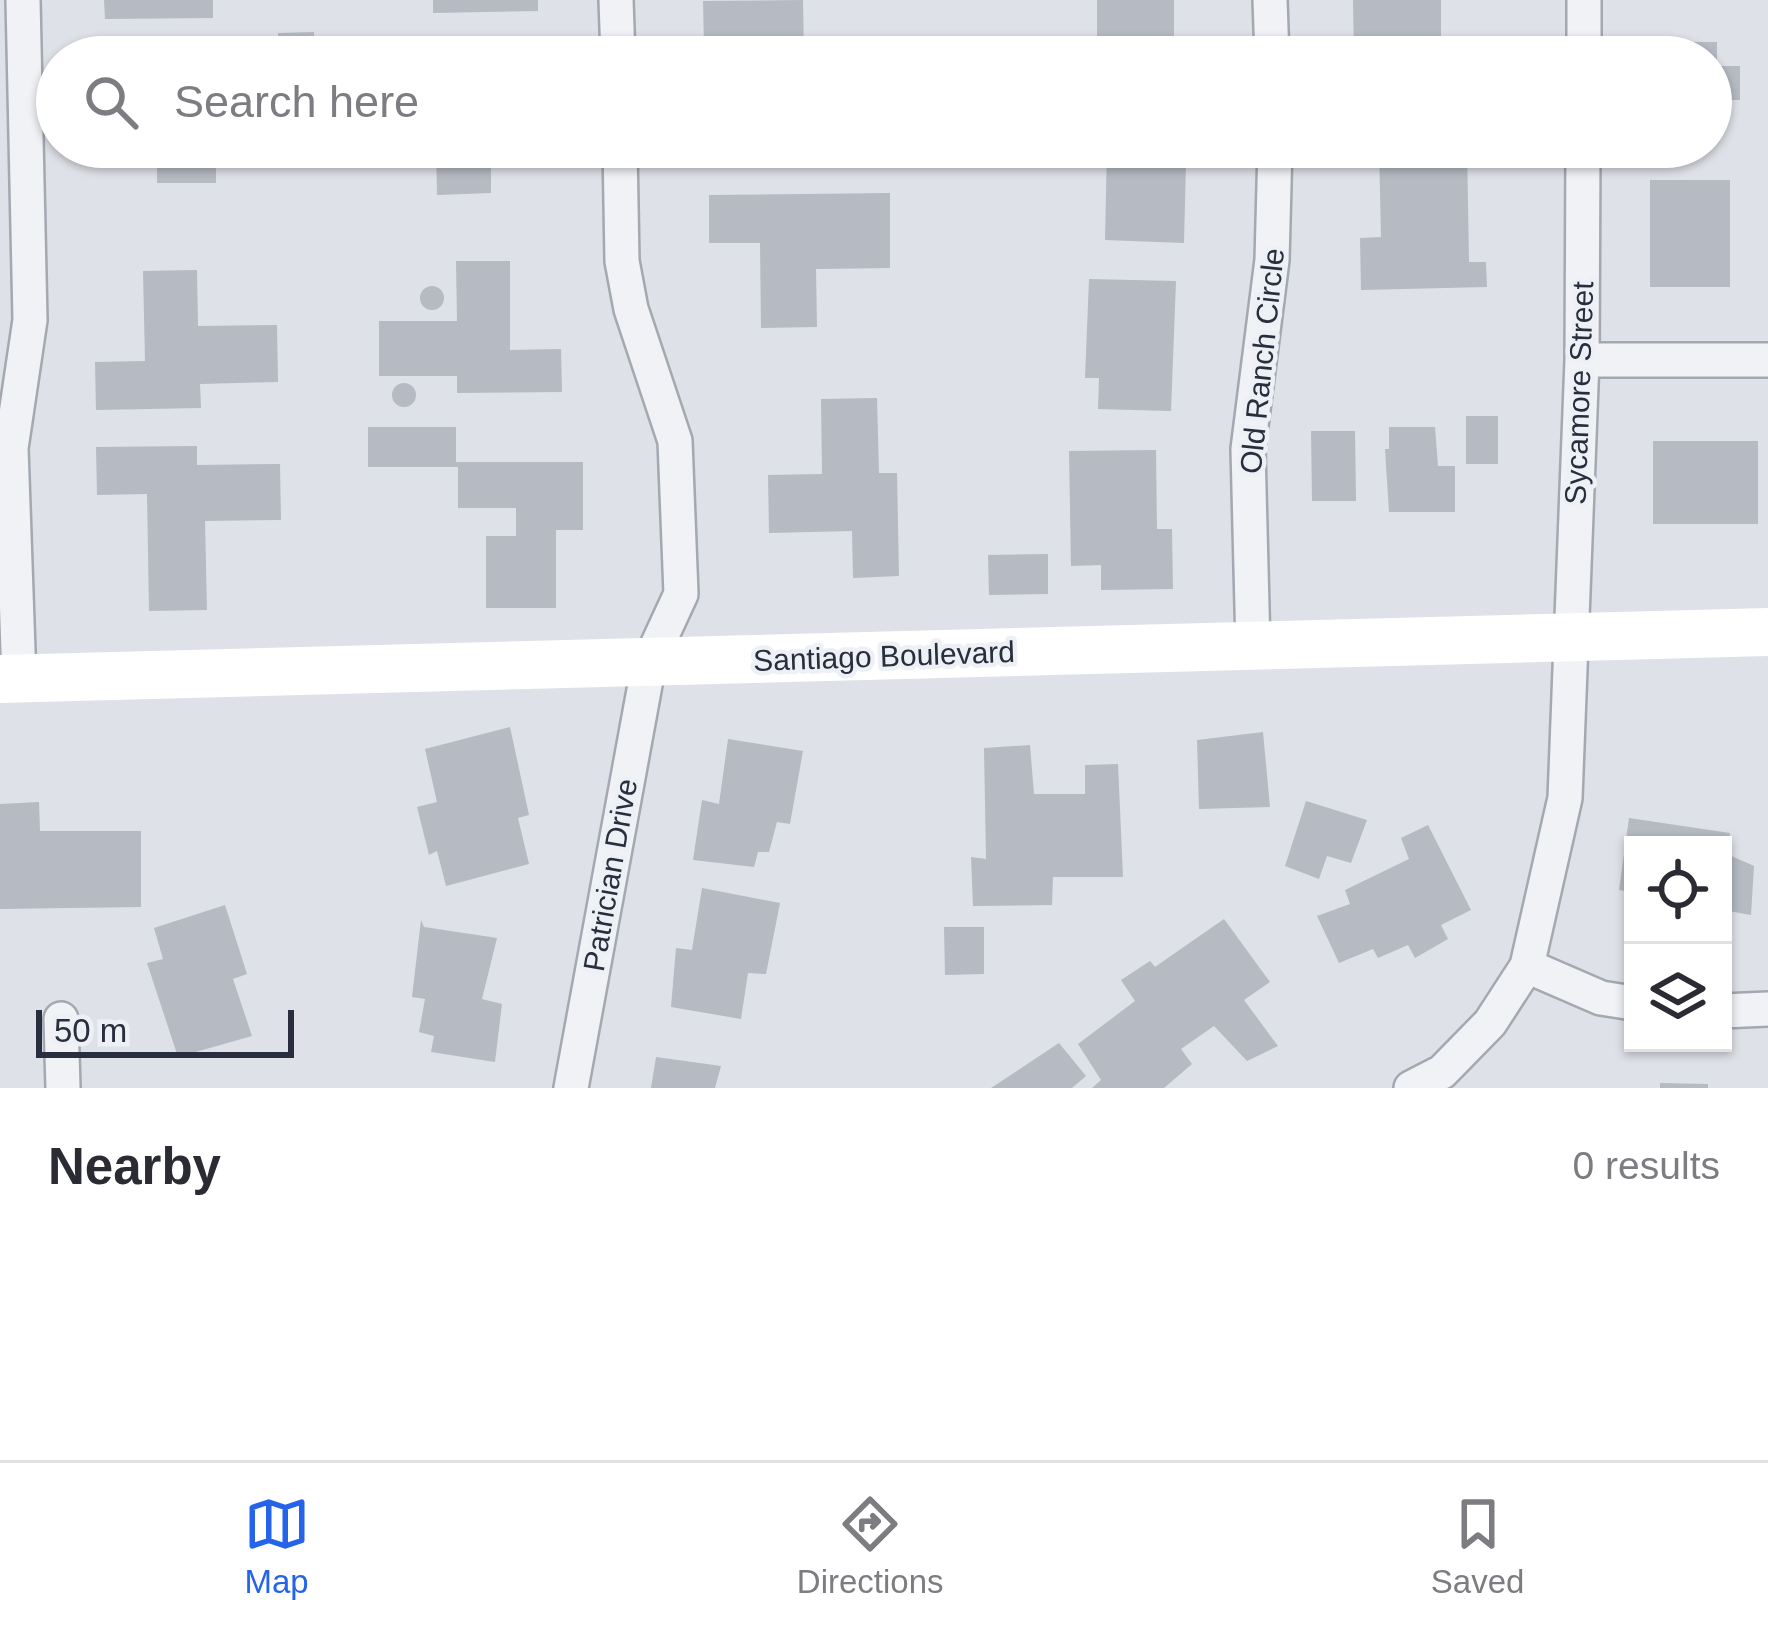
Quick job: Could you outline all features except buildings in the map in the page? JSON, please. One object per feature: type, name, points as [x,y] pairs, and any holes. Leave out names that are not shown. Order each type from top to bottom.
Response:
[{"type":"street","points":[[9,679],[11,448],[30,320],[23,0]]},
{"type":"street","points":[[616,0],[617,36]]},
{"type":"street","points":[[1270,0],[1271,36]]},
{"type":"street","points":[[1584,0],[1584,36]]},
{"type":"street","name":"Patrician Drive","points":[[571,1088],[649,663],[680,594],[675,441],[632,309],[622,261],[620,168]]},
{"type":"street","name":"Old Ranch Circle","points":[[1253,646],[1248,448],[1272,260],[1274,168]]},
{"type":"street","name":"Sycamore Street","points":[[1527,966],[1565,798],[1582,360],[1583,168]]},
{"type":"street","points":[[1582,360],[1768,360]]},
{"type":"street","name":"Santiago Boulevard","points":[[9,679],[1768,632]]},
{"type":"street","points":[[1411,1088],[1442,1072],[1490,1023],[1527,966],[1601,998],[1624,1002]]},
{"type":"street","points":[[1732,1011],[1768,1009]]},
{"type":"street","points":[[61,1019],[63,1088]]}]
